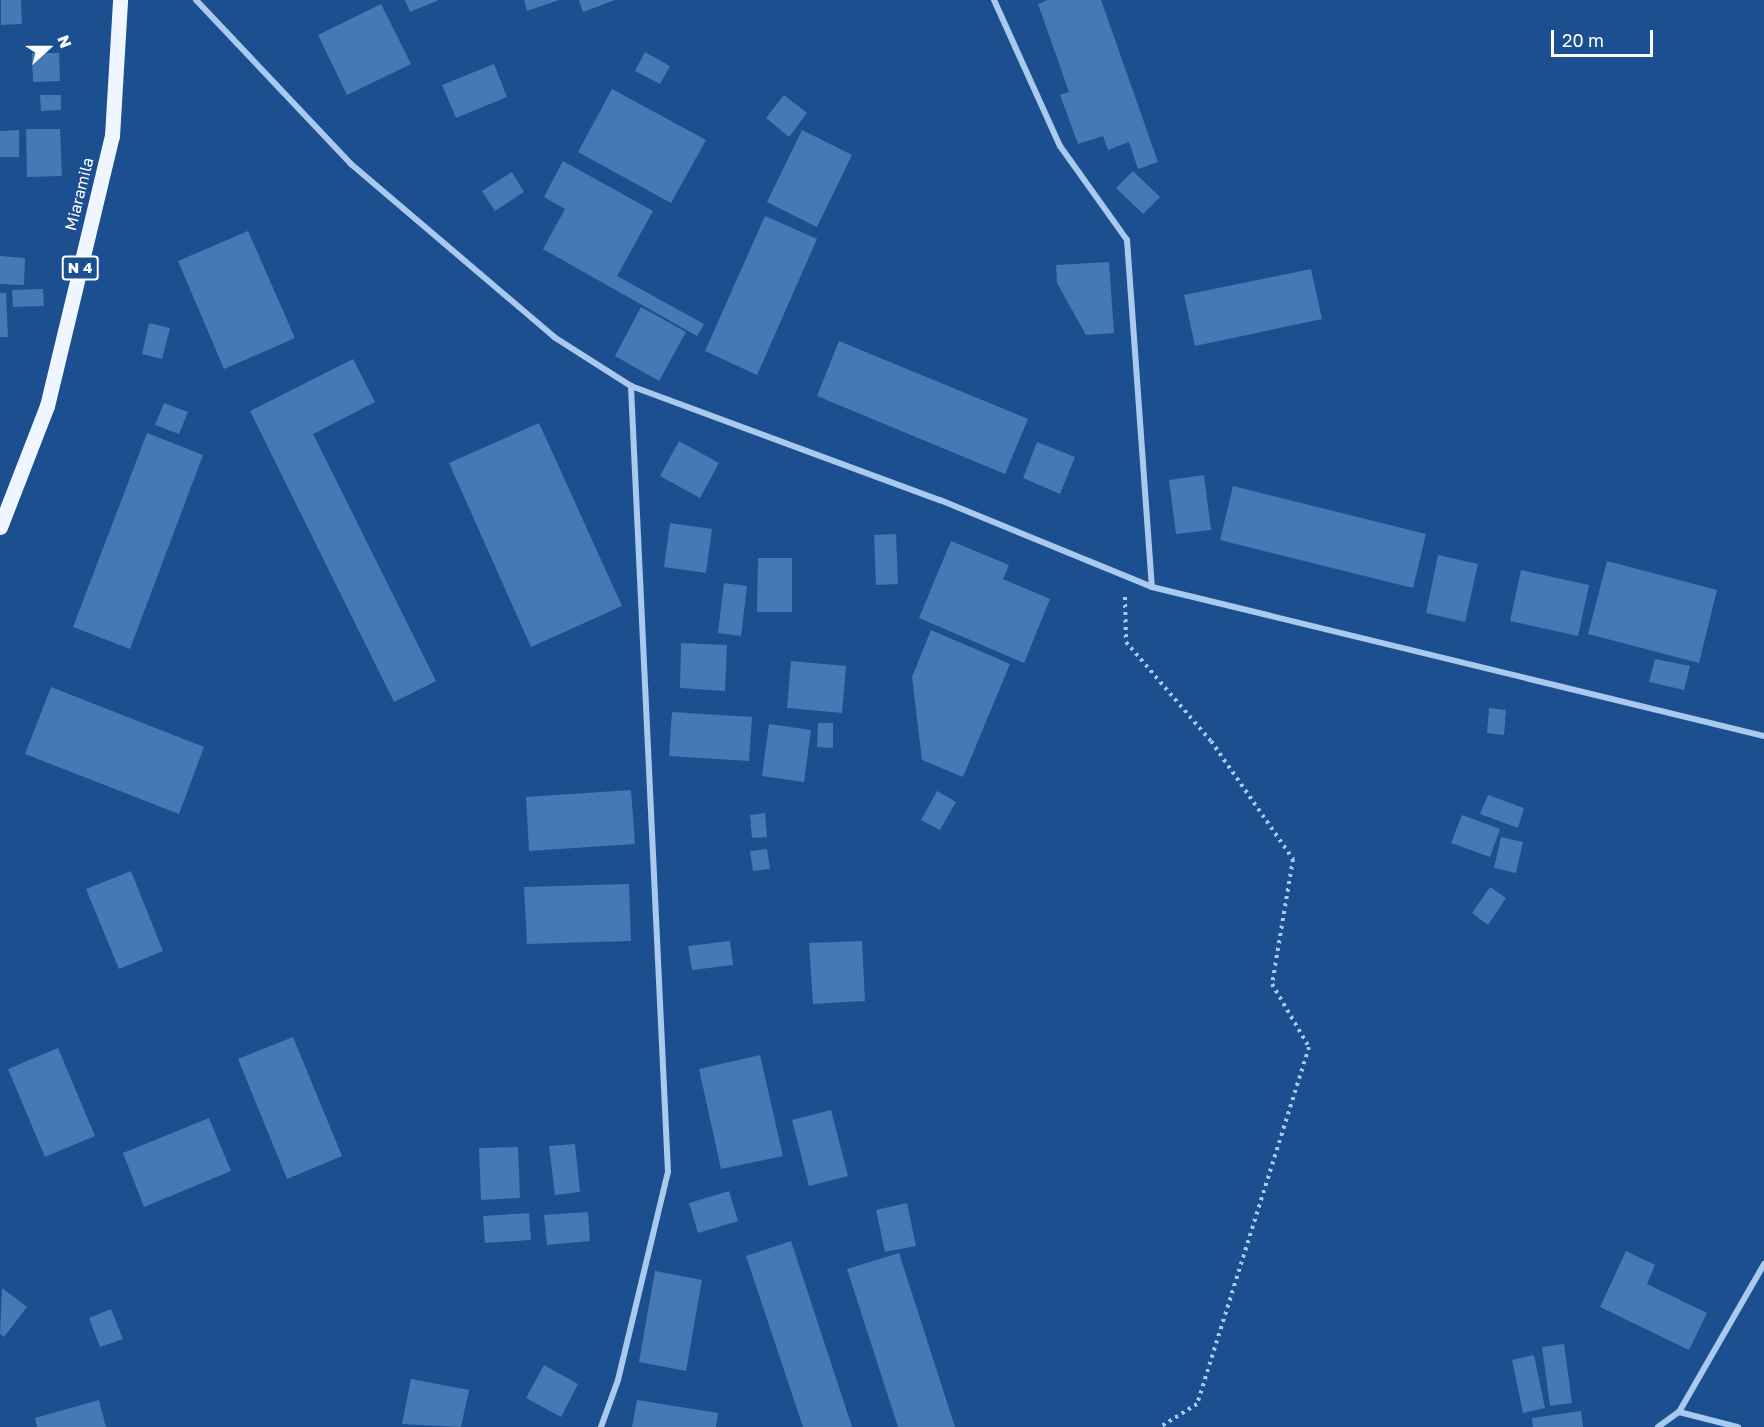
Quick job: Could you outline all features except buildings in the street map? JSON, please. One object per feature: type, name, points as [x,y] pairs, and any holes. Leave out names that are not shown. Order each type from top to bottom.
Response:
[{"type":"main road","name":"Miaramila","points":[[0,527],[46,406],[112,136],[120,0]]},
{"type":"street","points":[[196,0],[351,164],[554,336],[631,386],[1152,587],[1764,736]]},
{"type":"street","points":[[994,0],[1060,146],[1127,240],[1152,587]]},
{"type":"street","points":[[601,1427],[618,1380],[668,1172],[631,386]]},
{"type":"street","points":[[1658,1427],[1679,1412],[1764,1264]]},
{"type":"street","points":[[1679,1412],[1738,1427]]},
{"type":"path","points":[[1124,575],[1126,642],[1211,741],[1293,859],[1272,984],[1309,1047],[1197,1404],[1160,1427]]}]
